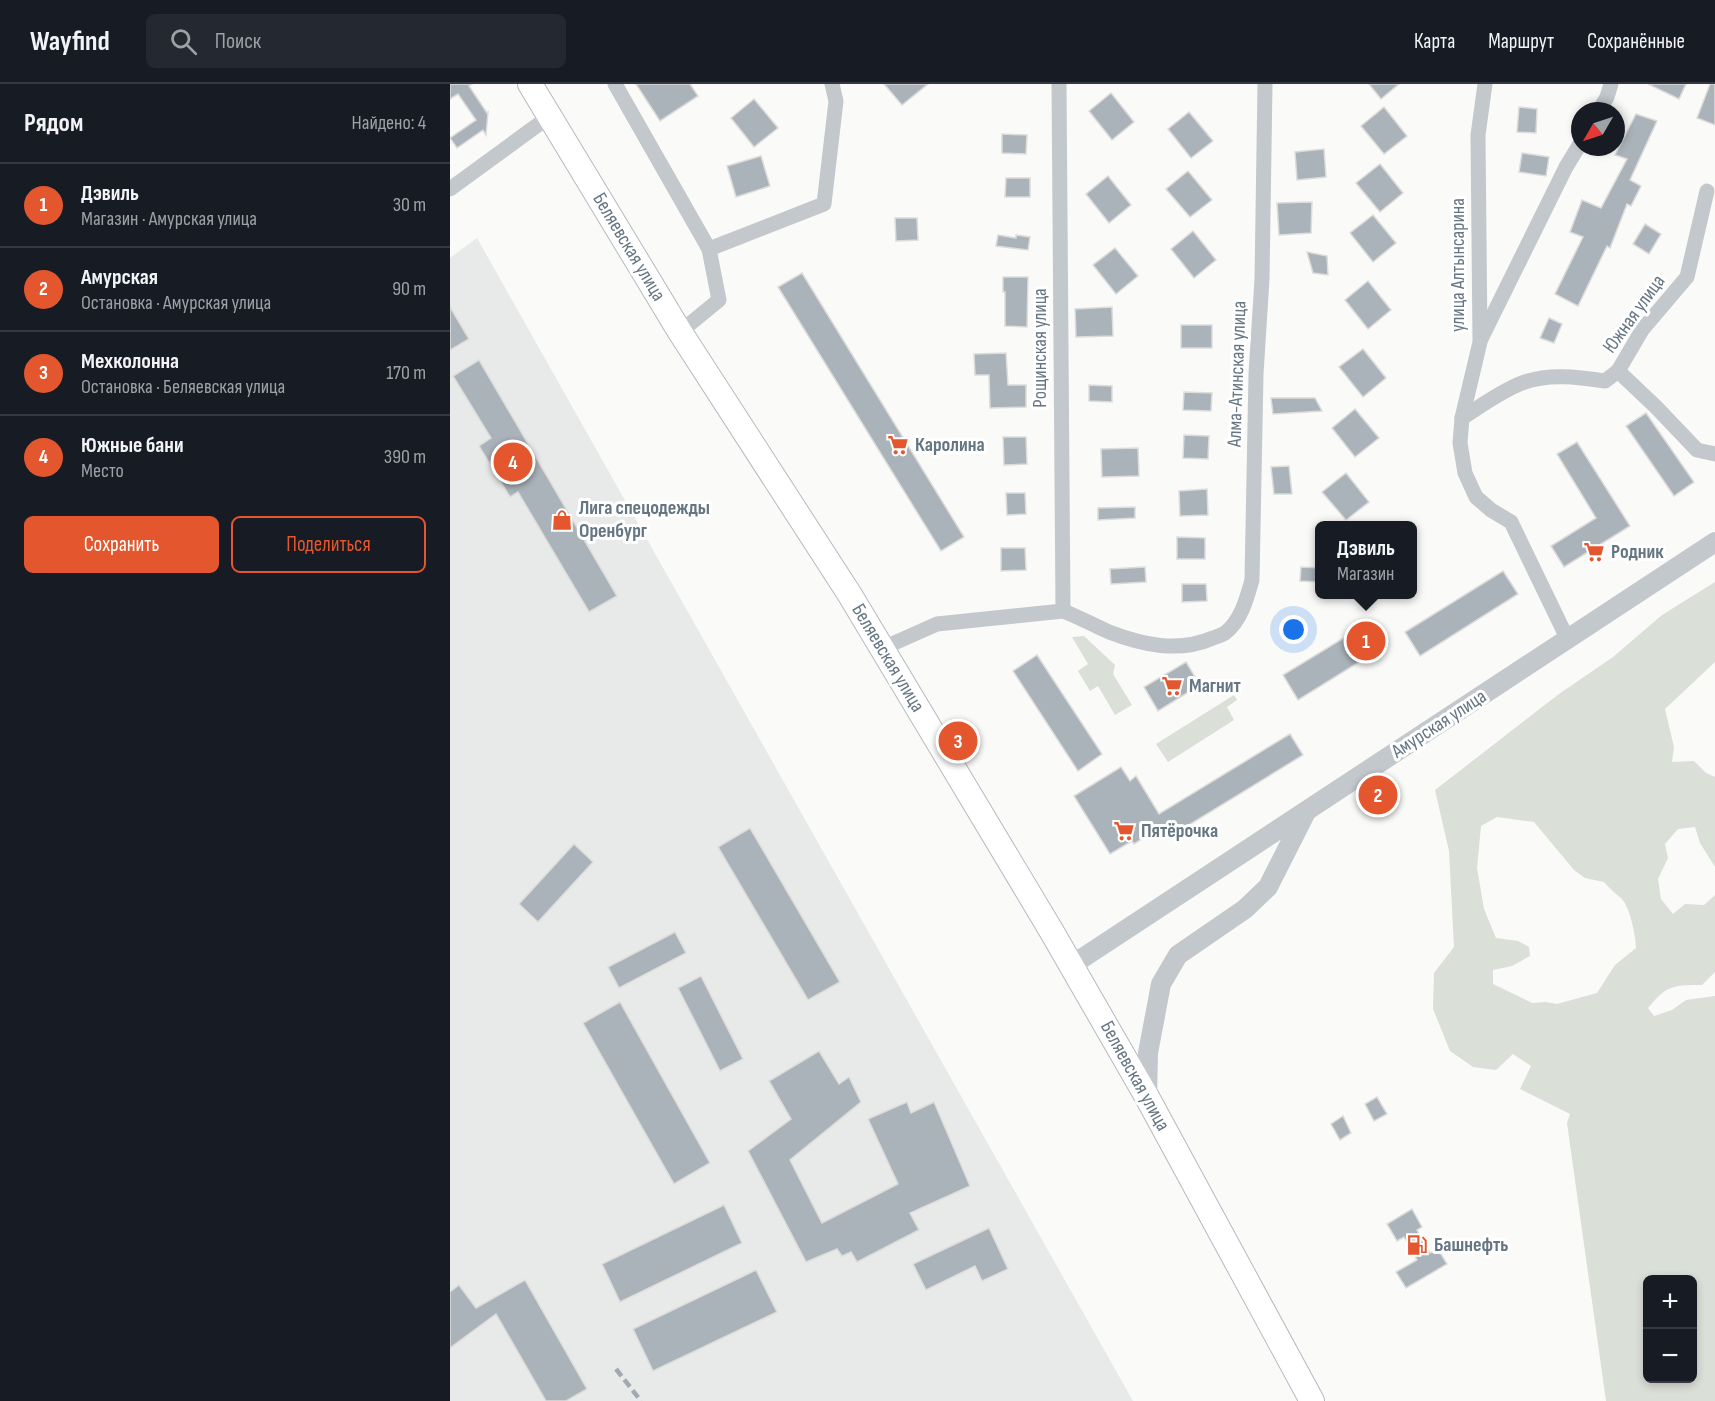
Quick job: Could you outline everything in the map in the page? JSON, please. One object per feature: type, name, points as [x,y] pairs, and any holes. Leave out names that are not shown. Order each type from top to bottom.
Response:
[{"type":"main road","name":"Беляевская улица","points":[[530,84],[680,332],[883,648],[1072,965],[1147,1097],[1312,1401]]},
{"type":"street","points":[[615,84],[709,249],[719,300],[680,332]]},
{"type":"street","points":[[709,249],[824,204],[836,101],[832,84]]},
{"type":"street","name":"Рощинская улица","points":[[1059,84],[1063,611]]},
{"type":"street","name":"Алма-Атинская улица","points":[[1063,611],[1082,617],[1109,631],[1145,643],[1173,648],[1202,643],[1226,633],[1245,608],[1252,580],[1256,374],[1262,279],[1265,84]]},
{"type":"street","name":"улица Алтынсарина","points":[[1485,84],[1478,135],[1480,342],[1462,418],[1460,443],[1465,473],[1476,497],[1491,510],[1511,522],[1568,640]]},
{"type":"street","points":[[1604,102],[1611,84]]},
{"type":"street","points":[[450,189],[550,116]]},
{"type":"street","points":[[1480,342],[1573,156]]},
{"type":"street","name":"Южная улица","points":[[1707,191],[1687,277],[1642,330],[1618,371],[1697,450],[1715,454]]},
{"type":"street","points":[[1462,418],[1494,397],[1523,382],[1557,376],[1605,381],[1618,371]]},
{"type":"street","name":"Амурская улица","points":[[1072,965],[1715,542]]},
{"type":"street","points":[[883,648],[937,624],[1063,611]]},
{"type":"street","points":[[1147,1097],[1148,1053],[1161,984],[1178,955],[1245,909],[1268,887],[1308,808]]},
{"type":"shaded area","points":[[477,238],[1133,1401],[450,1401],[450,258]]},
{"type":"shaded area","points":[[1715,582],[1715,662],[1665,709],[1674,747],[1672,762],[1694,761],[1706,773],[1715,777],[1715,867],[1700,843],[1695,827],[1678,829],[1665,844],[1668,858],[1658,879],[1661,899],[1673,914],[1685,904],[1704,905],[1715,895],[1715,972],[1702,985],[1671,988],[1660,995],[1648,1008],[1654,1016],[1672,1010],[1686,1000],[1715,996],[1715,1401],[1606,1401],[1567,1123],[1570,1114],[1520,1089],[1531,1066],[1513,1054],[1496,1070],[1473,1067],[1450,1051],[1433,1009],[1434,973],[1454,947],[1449,851],[1435,790],[1559,694],[1613,657],[1662,615]],"holes":[[[1497,817],[1534,822],[1574,870],[1585,878],[1604,882],[1621,898],[1627,908],[1635,937],[1636,948],[1615,965],[1597,993],[1557,1004],[1532,1003],[1493,984],[1493,970],[1512,966],[1530,956],[1529,947],[1518,941],[1496,938],[1484,909],[1477,868],[1481,826]]]},
{"type":"shaded area","points":[[1084,636],[1115,665],[1113,674],[1132,705],[1115,715],[1098,686],[1090,691],[1078,671],[1088,664],[1072,637]]},
{"type":"shaded area","points":[[1234,695],[1237,700],[1227,707],[1234,720],[1168,762],[1156,744]]},
{"type":"building","points":[[450,84],[472,84],[469,86],[488,112],[486,135],[483,130],[457,148],[450,138],[476,120],[458,94],[450,99]]},
{"type":"building","points":[[636,84],[690,84],[698,96],[660,121]]},
{"type":"building","points":[[884,84],[928,84],[902,105]]},
{"type":"building","points":[[1369,84],[1399,84],[1381,99]]},
{"type":"building","points":[[1648,84],[1686,84],[1679,99]]},
{"type":"building","points":[[1710,84],[1715,84],[1715,125],[1697,118]]},
{"type":"building","points":[[1111,93],[1134,122],[1112,140],[1089,111]]},
{"type":"building","points":[[754,99],[778,128],[754,147],[731,118]]},
{"type":"building","points":[[1384,107],[1407,136],[1384,154],[1361,126]]},
{"type":"building","points":[[1519,107],[1537,109],[1536,133],[1517,132]]},
{"type":"building","points":[[1189,112],[1213,141],[1191,158],[1168,129]]},
{"type":"building","points":[[1636,114],[1657,121],[1630,180],[1641,186],[1631,206],[1627,204],[1610,248],[1607,246],[1578,306],[1555,294],[1583,237],[1570,232],[1582,200],[1601,208],[1627,159],[1618,156],[1625,156],[1625,135]]},
{"type":"building","points":[[1002,134],[1027,135],[1026,154],[1002,153]]},
{"type":"building","points":[[1324,149],[1326,177],[1297,180],[1295,152]]},
{"type":"building","points":[[1522,153],[1549,157],[1546,176],[1519,172]]},
{"type":"building","points":[[761,156],[770,186],[736,197],[727,166]]},
{"type":"building","points":[[1380,164],[1403,193],[1380,212],[1356,183]]},
{"type":"building","points":[[1188,171],[1212,200],[1190,217],[1166,189]]},
{"type":"building","points":[[1108,176],[1131,205],[1109,223],[1086,194]]},
{"type":"building","points":[[1006,178],[1030,178],[1030,197],[1005,197]]},
{"type":"building","points":[[1312,202],[1311,233],[1279,235],[1277,203]]},
{"type":"building","points":[[1373,215],[1396,243],[1373,262],[1350,233]]},
{"type":"building","points":[[895,218],[917,218],[918,240],[896,241]]},
{"type":"building","points":[[1645,224],[1661,234],[1649,254],[1633,244]]},
{"type":"building","points":[[1193,231],[1216,260],[1194,278],[1171,249]]},
{"type":"building","points":[[998,235],[1016,238],[1016,235],[1030,237],[1028,250],[996,246]]},
{"type":"building","points":[[1115,248],[1138,276],[1116,294],[1093,265]]},
{"type":"building","points":[[1307,252],[1327,256],[1328,275],[1313,273]]},
{"type":"building","points":[[802,273],[964,537],[941,551],[778,287]]},
{"type":"building","points":[[1003,277],[1028,277],[1027,327],[1005,326]]},
{"type":"building","points":[[1368,281],[1391,310],[1368,329],[1345,300]]},
{"type":"building","points":[[450,307],[469,339],[450,350]]},
{"type":"building","points":[[1112,307],[1113,336],[1076,337],[1075,309]]},
{"type":"building","points":[[1549,318],[1562,324],[1554,343],[1540,338]]},
{"type":"building","points":[[1181,325],[1212,325],[1212,348],[1181,348]]},
{"type":"building","points":[[1363,349],[1386,378],[1363,397],[1339,367]]},
{"type":"building","points":[[1006,353],[1008,385],[1026,385],[1026,407],[990,408],[989,375],[975,375],[974,354]]},
{"type":"building","points":[[479,360],[617,596],[589,612],[518,492],[510,497],[479,446],[491,438],[453,376]]},
{"type":"building","points":[[1089,385],[1112,386],[1112,402],[1089,401]]},
{"type":"building","points":[[1184,392],[1212,393],[1211,411],[1183,410]]},
{"type":"building","points":[[1271,398],[1315,398],[1322,411],[1273,414]]},
{"type":"building","points":[[1355,409],[1379,438],[1355,457],[1332,428]]},
{"type":"building","points":[[1646,413],[1694,482],[1674,496],[1626,426]]},
{"type":"building","points":[[1184,435],[1209,436],[1208,459],[1183,458]]},
{"type":"building","points":[[1003,437],[1026,437],[1027,464],[1004,465]]},
{"type":"building","points":[[1577,442],[1630,526],[1564,567],[1551,546],[1596,518],[1557,454]]},
{"type":"building","points":[[1138,448],[1139,476],[1102,477],[1101,449]]},
{"type":"building","points":[[1289,466],[1292,494],[1274,494],[1271,467]]},
{"type":"building","points":[[1346,473],[1369,502],[1346,520],[1322,492]]},
{"type":"building","points":[[1207,489],[1208,515],[1180,516],[1179,491]]},
{"type":"building","points":[[1006,493],[1025,493],[1026,514],[1007,515]]},
{"type":"building","points":[[1135,507],[1135,518],[1098,520],[1098,508]]},
{"type":"building","points":[[1177,537],[1205,538],[1205,559],[1177,559]]},
{"type":"building","points":[[1001,548],[1025,548],[1026,570],[1001,571]]},
{"type":"building","points":[[1145,567],[1146,582],[1111,584],[1110,569]]},
{"type":"building","points":[[1301,567],[1315,568],[1315,582],[1300,581]]},
{"type":"building","points":[[1503,571],[1518,594],[1420,656],[1405,632]]},
{"type":"building","points":[[1182,584],[1206,584],[1207,601],[1182,602]]},
{"type":"building","points":[[1365,625],[1380,649],[1298,700],[1283,675]]},
{"type":"building","points":[[1037,655],[1102,754],[1078,771],[1013,671]]},
{"type":"building","name":"Магнит","points":[[1186,662],[1200,685],[1158,711],[1144,687]]},
{"type":"building","points":[[1290,734],[1303,755],[1166,839],[1159,828],[1134,844],[1132,841],[1110,854],[1074,796],[1121,767],[1130,781],[1136,776],[1159,814]]},
{"type":"building","points":[[750,828],[840,982],[808,1000],[718,847]]},
{"type":"building","points":[[574,844],[593,862],[538,922],[519,904]]},
{"type":"building","points":[[675,932],[686,953],[619,988],[608,967]]},
{"type":"building","points":[[701,976],[743,1059],[720,1071],[678,988]]},
{"type":"building","points":[[620,1002],[710,1163],[674,1184],[583,1023]]},
{"type":"building","points":[[819,1051],[839,1084],[849,1077],[861,1102],[790,1160],[822,1223],[898,1184],[868,1119],[907,1102],[911,1113],[934,1102],[970,1186],[910,1213],[919,1230],[857,1262],[851,1252],[842,1256],[837,1249],[806,1262],[748,1151],[791,1119],[769,1081]]},
{"type":"building","points":[[1377,1097],[1387,1114],[1374,1121],[1365,1104]]},
{"type":"building","points":[[1343,1116],[1351,1133],[1340,1140],[1331,1124]]},
{"type":"building","points":[[724,1205],[742,1243],[620,1302],[602,1264]]},
{"type":"building","name":"Башнефть","points":[[1412,1209],[1422,1227],[1417,1230],[1430,1253],[1438,1249],[1447,1264],[1406,1288],[1396,1272],[1417,1260],[1404,1237],[1397,1241],[1387,1224]]},
{"type":"building","points":[[989,1228],[1008,1269],[982,1281],[975,1266],[926,1290],[913,1264]]},
{"type":"building","points":[[756,1270],[777,1312],[653,1371],[633,1329]]},
{"type":"building","points":[[525,1280],[587,1389],[566,1401],[546,1401],[496,1314],[450,1348],[450,1292],[459,1285],[476,1308]]},
{"type":"railway","points":[[616,1369],[641,1401]]},
{"type":"place","name":"Каролина","points":[[898,445]]},
{"type":"place","name":"Южные бани","points":[[513,462]]},
{"type":"place","name":"Лига спецодежды Оренбург","points":[[562,520]]},
{"type":"place","name":"Родник","points":[[1594,552]]},
{"type":"place","name":"Дэвиль","points":[[1366,641]]},
{"type":"place","name":"Магнит","points":[[1172,686]]},
{"type":"place","name":"Мехколонна","points":[[958,741]]},
{"type":"place","name":"Амурская","points":[[1378,795]]},
{"type":"place","name":"Пятёрочка","points":[[1124,831]]},
{"type":"place","name":"Башнефть","points":[[1417,1245]]}]
